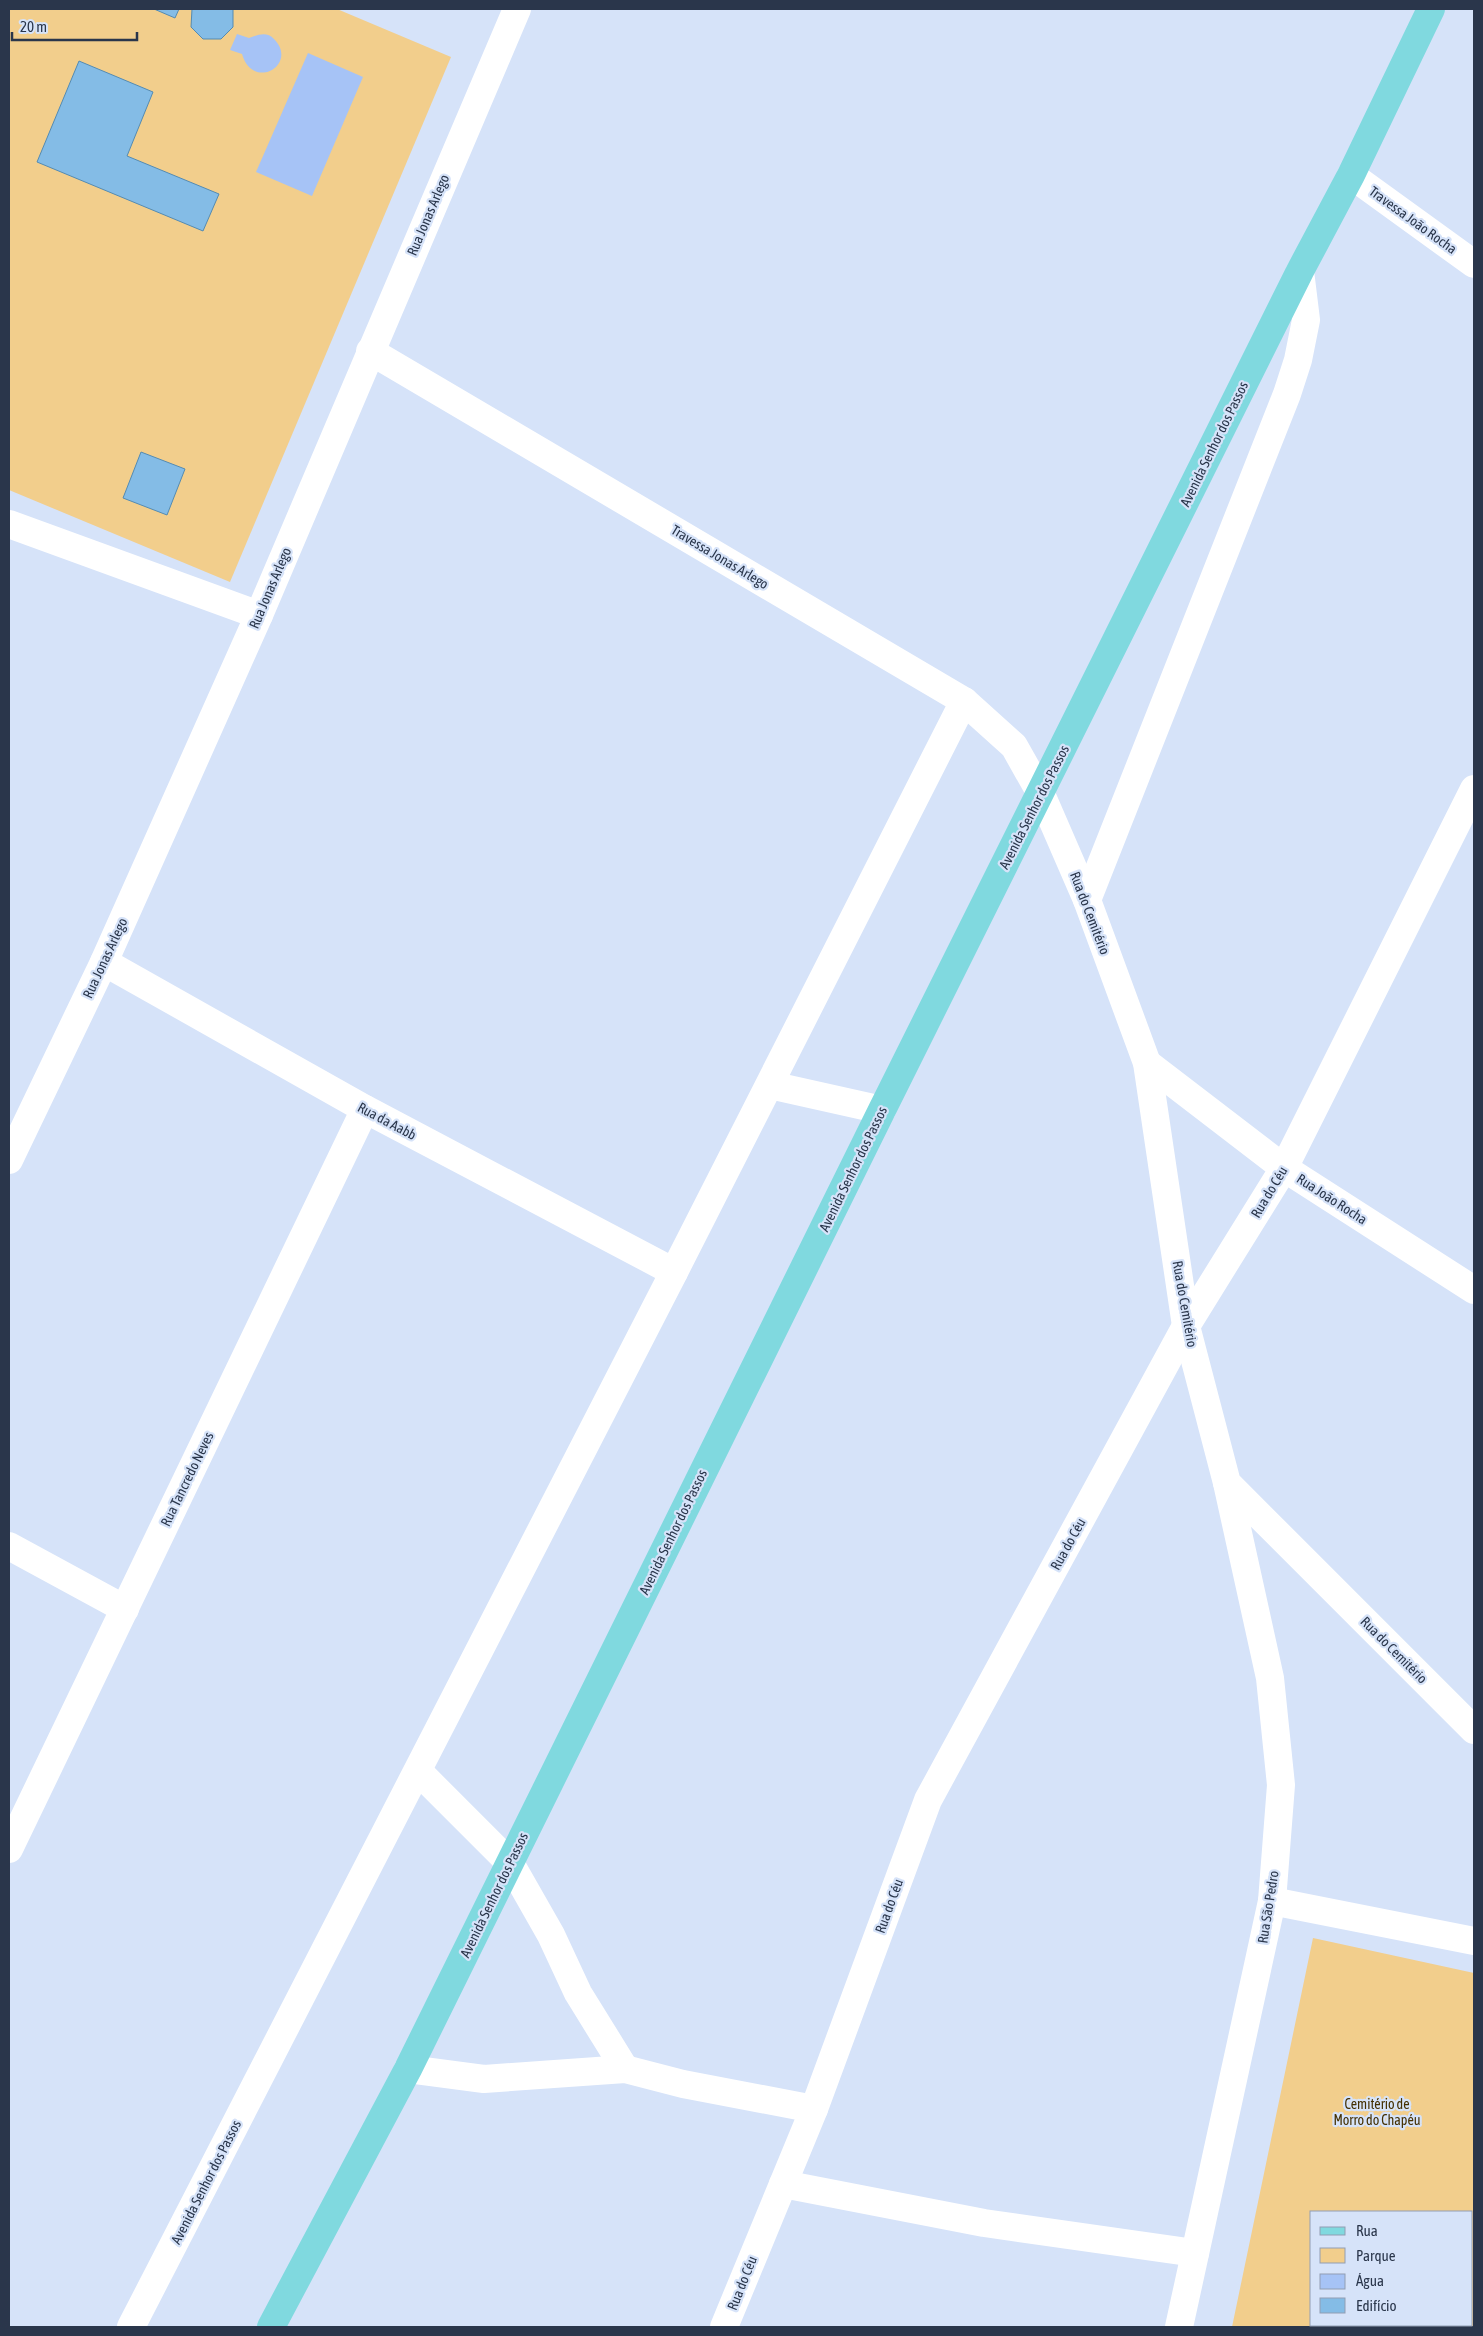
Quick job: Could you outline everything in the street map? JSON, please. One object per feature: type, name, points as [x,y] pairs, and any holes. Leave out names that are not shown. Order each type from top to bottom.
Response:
[{"type":"main road","name":"Avenida Senhor dos Passos","points":[[271,2327],[408,2070],[882,1110],[1300,271],[1351,175],[1431,9]]},
{"type":"street","name":"Rua Jonas Arlego","points":[[9,1160],[104,962],[259,615],[517,9]]},
{"type":"street","name":"Travessa João Rocha","points":[[1351,175],[1474,264]]},
{"type":"street","points":[[1087,900],[1287,394],[1298,360],[1306,320],[1300,271]]},
{"type":"street","name":"Travessa Jonas Arlego","points":[[370,351],[964,701],[1014,746],[1041,794]]},
{"type":"street","points":[[9,524],[259,615]]},
{"type":"street","name":"Avenida Senhor dos Passos","points":[[131,2327],[770,1085],[964,701]]},
{"type":"street","name":"Rua do Céu","points":[[724,2327],[814,2109],[928,1800],[1186,1326],[1284,1168],[1474,789]]},
{"type":"street","name":"Rua do Cemitério","points":[[1041,794],[1087,900],[1147,1063],[1186,1326],[1227,1483],[1474,1730]]},
{"type":"street","name":"Rua da Aabb","points":[[104,962],[365,1109],[674,1272]]},
{"type":"street","name":"Rua João Rocha","points":[[1147,1063],[1284,1168],[1474,1290]]},
{"type":"street","points":[[770,1085],[882,1110]]},
{"type":"street","name":"Rua Tancredo Neves","points":[[9,1849],[365,1109]]},
{"type":"street","name":"Rua São Pedro","points":[[1178,2327],[1272,1901],[1281,1785],[1270,1678],[1227,1483]]},
{"type":"street","points":[[9,1546],[125,1609]]},
{"type":"street","points":[[418,1771],[510,1863],[551,1935],[578,1993],[624,2070]]},
{"type":"street","points":[[1272,1901],[1474,1942]]},
{"type":"street","points":[[408,2070],[484,2078],[624,2070],[683,2084],[814,2109]]},
{"type":"street","points":[[783,2184],[984,2223],[1195,2253]]},
{"type":"green space","points":[[9,9],[337,9],[451,57],[230,582],[9,490]]},
{"type":"green space","name":"Cemitério de Morro do Chapéu","points":[[1313,1938],[1474,1973],[1474,2327],[1232,2327]]},
{"type":"water","points":[[237,34],[249,38],[262,34],[274,39],[280,48],[281,57],[278,65],[264,73],[255,71],[248,65],[242,54],[230,50]]},
{"type":"water","points":[[308,53],[363,77],[312,196],[256,172]]},
{"type":"building","points":[[154,9],[179,9],[175,18]]},
{"type":"building","points":[[192,9],[233,9],[233,27],[221,39],[203,39],[191,27]]},
{"type":"building","points":[[79,61],[153,92],[127,156],[219,194],[203,231],[37,162]]},
{"type":"building","points":[[141,452],[185,469],[167,515],[123,498]]}]
